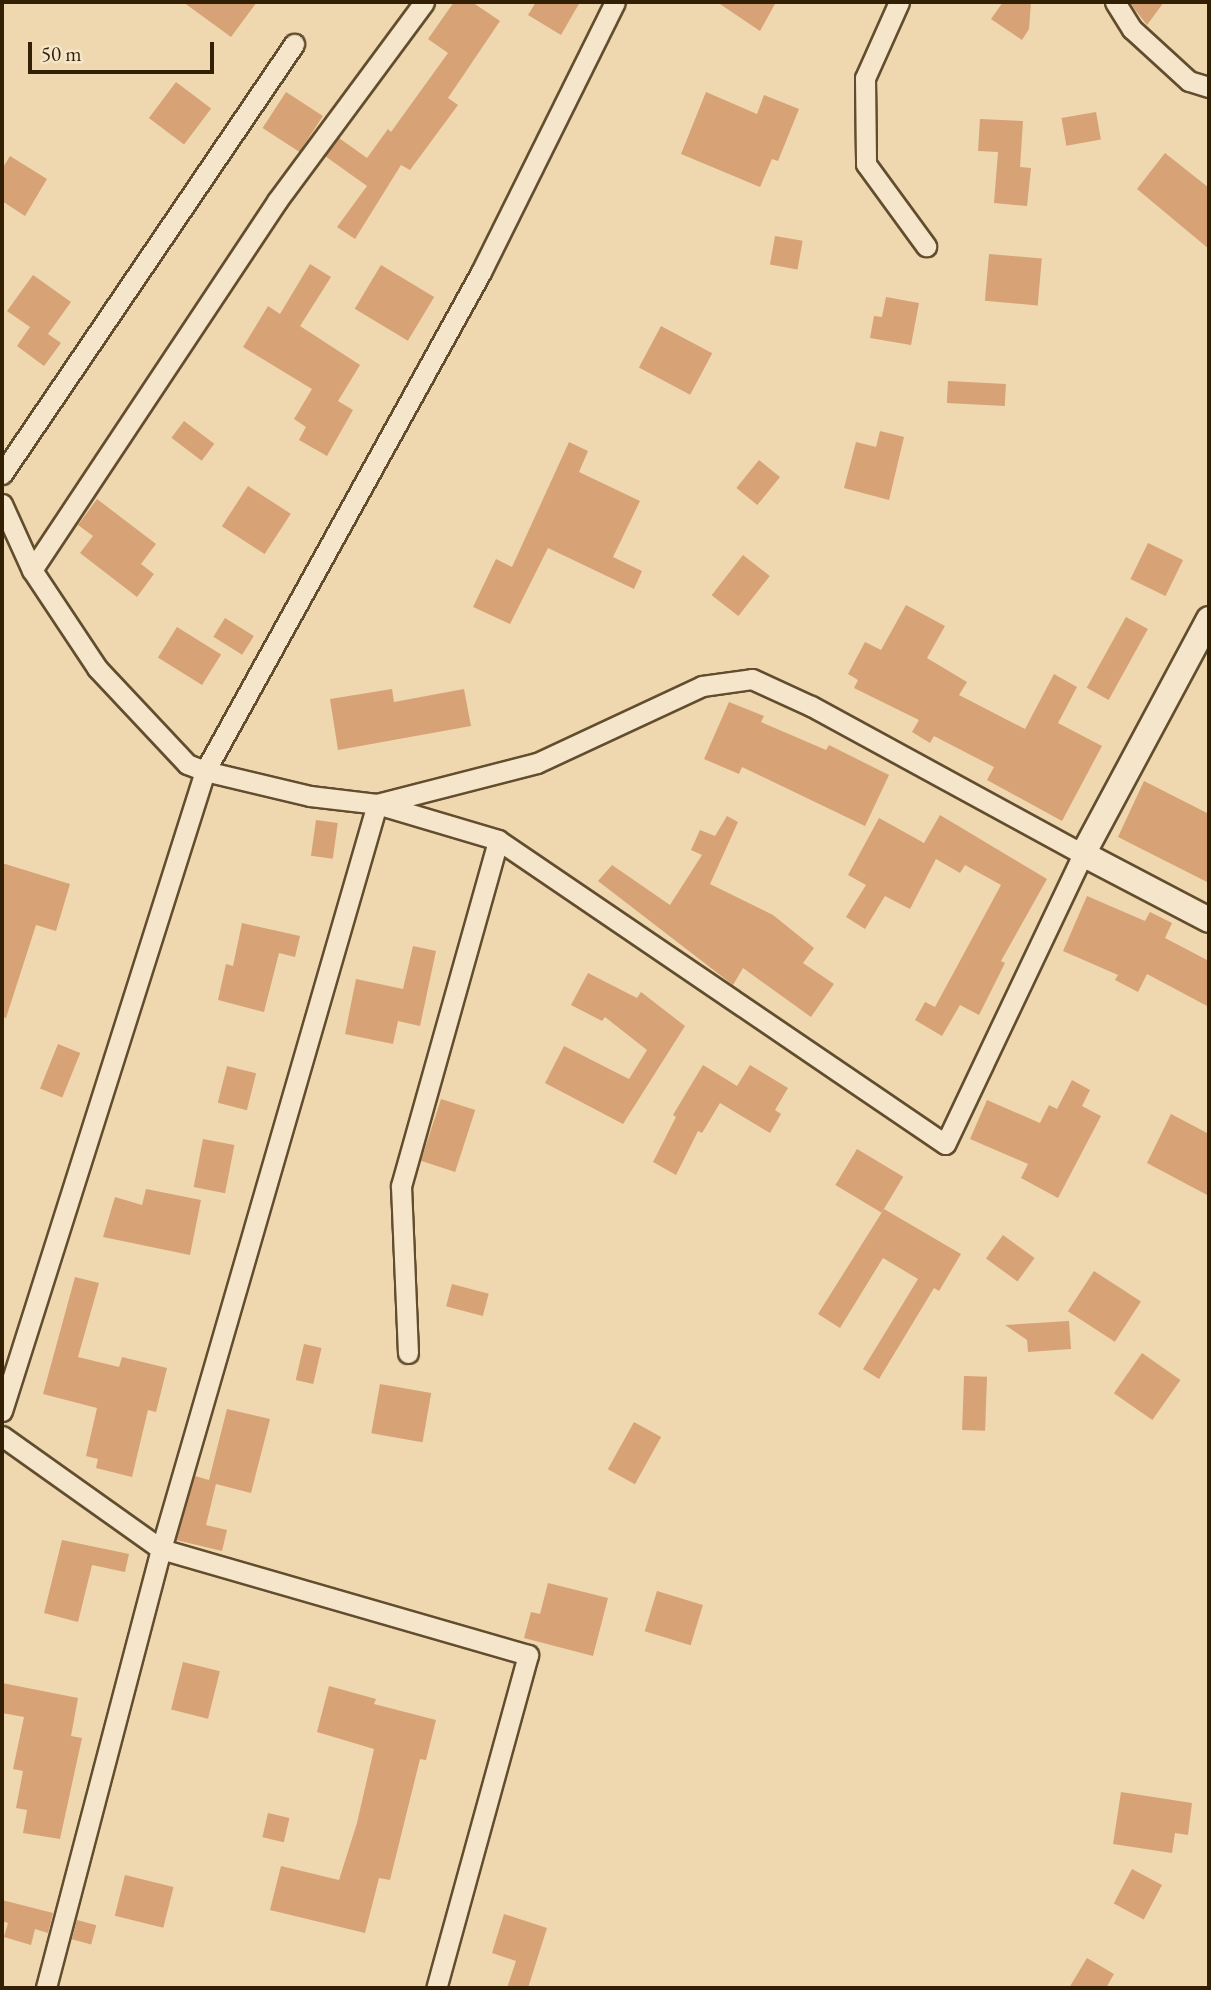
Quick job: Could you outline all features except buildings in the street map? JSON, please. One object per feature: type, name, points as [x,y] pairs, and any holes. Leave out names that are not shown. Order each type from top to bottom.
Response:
[{"type":"street","points":[[32,570],[277,201],[424,2]]},
{"type":"street","points":[[2,1411],[205,771],[481,272],[615,2]]},
{"type":"street","points":[[899,2],[865,78],[866,164],[926,246]]},
{"type":"street","points":[[1115,2],[1132,29],[1189,81],[1209,87]]},
{"type":"street","points":[[2,474],[294,44]]},
{"type":"street","points":[[2,504],[32,570],[97,668],[187,764],[205,771],[310,796],[377,804],[498,840],[945,1144],[1083,853],[1209,619]]},
{"type":"street","points":[[377,804],[537,762],[702,686],[752,679],[811,706],[1209,920]]},
{"type":"street","points":[[46,1988],[161,1549],[377,804]]},
{"type":"street","points":[[408,1353],[401,1186],[498,840]]},
{"type":"street","points":[[2,1436],[161,1549],[528,1655],[436,1988]]}]
